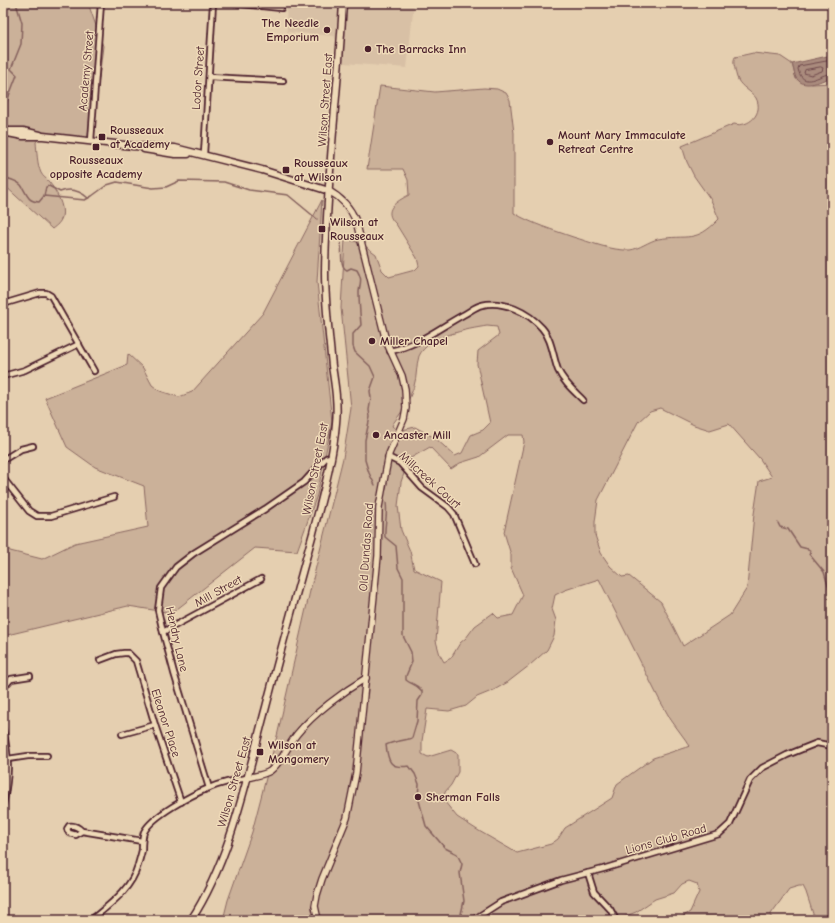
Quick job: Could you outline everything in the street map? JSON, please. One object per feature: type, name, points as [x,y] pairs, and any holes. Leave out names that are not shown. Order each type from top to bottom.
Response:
[{"type":"main road","name":"Wilson Street East","points":[[191,920],[209,891],[230,837],[325,488],[331,457],[337,408],[325,296],[326,250],[328,201],[343,3]]},
{"type":"main road","points":[[3,131],[23,131],[43,136],[133,146],[175,148],[204,154],[262,170],[329,191]]},
{"type":"street","name":"Academy Street","points":[[90,141],[101,3]]},
{"type":"street","name":"Lodor Street","points":[[204,154],[213,3]]},
{"type":"street","points":[[232,3],[281,8]]},
{"type":"street","points":[[209,77],[283,81]]},
{"type":"street","name":"Old Dundas Road","points":[[318,920],[315,906],[317,895],[347,818],[356,773],[378,556],[379,506],[388,457],[404,419],[406,408],[405,389],[402,376],[390,351],[379,318],[356,221],[343,200],[329,191]]},
{"type":"street","points":[[3,304],[40,292],[52,296],[94,371]]},
{"type":"street","points":[[390,351],[416,343],[481,305],[500,304],[530,316],[543,328],[549,340],[559,372],[567,385],[583,400]]},
{"type":"street","points":[[3,376],[25,370],[79,344]]},
{"type":"street","points":[[3,460],[21,449],[33,446]]},
{"type":"street","name":"Hendry Lane","points":[[209,788],[163,632],[158,610],[158,598],[161,588],[176,567],[194,553],[265,509],[304,482],[326,458],[331,457]]},
{"type":"street","name":"Millcreek Court","points":[[388,457],[400,463],[422,488],[448,507],[454,514],[475,564]]},
{"type":"street","points":[[3,478],[26,509],[37,516],[51,516],[114,498]]},
{"type":"street","name":"Mill Street","points":[[163,632],[261,579]]},
{"type":"street","name":"Eleanor Place","points":[[100,660],[116,654],[128,653],[136,661],[155,725],[181,802]]},
{"type":"street","points":[[3,688],[12,679],[30,676]]},
{"type":"street","points":[[92,920],[116,899],[134,879],[142,850],[143,834],[151,823],[181,802],[209,788],[270,771],[297,733],[354,685],[366,678]]},
{"type":"street","points":[[122,734],[155,725]]},
{"type":"street","points":[[3,730],[8,759],[8,779],[3,805]]},
{"type":"street","name":"Lions Club Road","points":[[473,920],[502,902],[561,880],[719,834],[730,824],[750,780],[762,768],[787,754],[817,742],[832,746]]},
{"type":"street","points":[[8,759],[28,756],[47,756]]},
{"type":"street","points":[[82,831],[142,841]]},
{"type":"street","points":[[588,873],[594,892],[610,909],[616,920]]},
{"type":"shaded area","points":[[3,3],[88,3],[103,46],[91,143],[39,138],[36,142],[38,162],[41,173],[54,189],[63,213],[58,224],[52,229],[3,184]]},
{"type":"shaded area","points":[[286,3],[414,3],[407,68],[344,63],[334,36],[287,32]]},
{"type":"shaded area","points":[[753,53],[780,56],[792,64],[796,79],[812,84],[832,83],[832,920],[815,920],[806,892],[803,886],[799,886],[789,889],[771,914],[771,920],[674,920],[690,912],[699,892],[697,884],[689,881],[682,884],[674,893],[655,899],[636,912],[616,920],[223,920],[228,900],[252,832],[278,732],[310,591],[343,458],[351,408],[341,308],[345,239],[361,243],[376,254],[382,270],[389,277],[415,270],[419,266],[417,258],[390,214],[392,206],[409,195],[408,180],[403,169],[367,169],[380,86],[435,92],[484,88],[497,89],[506,93],[510,100],[514,133],[514,213],[535,224],[594,244],[609,248],[630,250],[658,239],[697,235],[711,227],[719,219],[711,200],[694,176],[687,162],[682,146],[734,124],[745,124],[757,114],[758,104],[756,98],[741,85],[738,80],[734,63],[735,57]],"holes":[[[487,326],[497,327],[499,335],[478,351],[477,364],[490,423],[483,430],[471,435],[462,453],[455,456],[435,438],[415,427],[398,431],[392,426],[410,397],[415,382],[419,356],[424,349],[439,339],[460,332]],[[660,408],[694,425],[710,430],[729,424],[760,459],[772,477],[759,481],[754,514],[747,588],[730,615],[683,646],[661,602],[629,576],[622,577],[610,566],[601,553],[595,535],[598,500],[638,422],[650,411]],[[508,435],[523,435],[524,442],[504,532],[511,555],[511,568],[523,595],[513,615],[498,618],[493,613],[475,626],[460,643],[451,658],[444,662],[440,655],[436,641],[441,582],[414,569],[410,551],[401,530],[398,506],[401,482],[409,459],[430,447],[451,469],[460,463],[479,457]],[[599,579],[659,699],[671,720],[690,746],[653,758],[617,784],[612,798],[565,828],[558,839],[551,844],[517,853],[457,817],[445,802],[445,792],[451,785],[458,772],[458,754],[451,750],[428,757],[422,754],[422,741],[427,709],[449,711],[466,706],[477,697],[508,682],[530,665],[547,650],[554,636],[556,620],[552,609],[555,595],[565,590]]]},
{"type":"shaded area","points":[[322,200],[317,282],[332,422],[317,495],[297,551],[255,548],[172,613],[128,606],[3,636],[3,539],[10,551],[42,559],[75,543],[148,527],[144,486],[95,467],[67,447],[45,398],[127,365],[128,354],[143,368],[152,385],[160,391],[179,397],[192,392],[263,313]]},
{"type":"water","points":[[832,55],[832,77],[809,84],[800,82],[796,78],[792,64]]},
{"type":"waterway","points":[[3,115],[17,75],[11,69],[21,44],[22,23],[16,3]]},
{"type":"waterway","points":[[3,177],[19,183],[29,198],[39,202],[44,196],[85,200],[107,185],[117,182],[153,188],[166,187],[179,181],[224,182],[249,190],[288,195],[317,219]]},
{"type":"waterway","points":[[44,196],[46,187],[49,186],[60,192],[67,190],[75,191],[88,198]]},
{"type":"waterway","points":[[339,235],[341,239],[342,264],[347,270],[351,268],[357,270],[361,279],[359,292],[361,325],[353,334],[353,346],[355,352],[370,366],[375,377],[370,391],[370,417],[365,440],[365,460],[375,485]]},
{"type":"waterway","points":[[386,503],[387,512],[385,537],[396,546],[398,568],[403,578],[403,636],[411,652],[412,662],[406,676],[406,680],[422,691],[422,695],[418,701],[417,721],[412,738],[386,745],[387,751],[391,763],[403,767],[409,766],[415,774],[419,784],[418,797],[426,826],[445,848],[457,854],[462,864],[460,873],[464,901],[461,914]]},
{"type":"waterway","points":[[778,523],[780,527],[788,529],[800,547],[811,551],[809,554],[824,572],[829,589],[832,591]]},
{"type":"place","name":"The Needle Emporium","points":[[327,30]]},
{"type":"place","name":"The Barracks Inn","points":[[368,49]]},
{"type":"place","name":"Rousseaux at Academy","points":[[102,137]]},
{"type":"place","name":"Mount Mary Immaculate Retreat Centre","points":[[550,142]]},
{"type":"place","name":"Rousseaux opposite Academy","points":[[96,147]]},
{"type":"place","name":"Rousseaux at Wilson","points":[[286,170]]},
{"type":"place","name":"Wilson at Rousseaux","points":[[322,229]]},
{"type":"place","name":"Miller Chapel","points":[[372,341]]},
{"type":"place","name":"Ancaster Mill","points":[[376,435]]},
{"type":"place","name":"Wilson at Mongomery","points":[[260,752]]},
{"type":"place","name":"Sherman Falls","points":[[418,797]]}]
